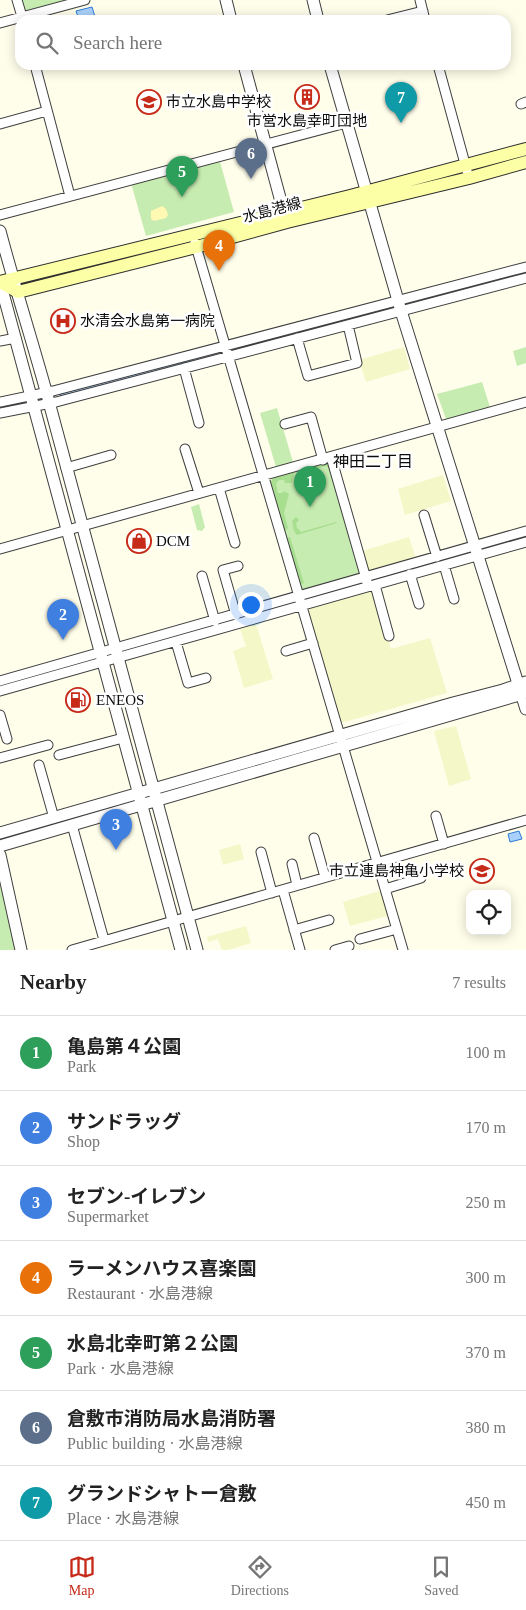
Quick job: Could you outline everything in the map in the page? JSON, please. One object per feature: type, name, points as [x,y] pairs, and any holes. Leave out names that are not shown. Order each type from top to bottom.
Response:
[{"type":"main road","name":"水島港線","points":[[368,197],[465,164],[526,149]]},
{"type":"main road","name":"水島港線","points":[[18,292],[194,241],[285,217],[368,197],[469,178],[526,162]]},
{"type":"main road","name":"水島港線","points":[[0,282],[194,241]]},
{"type":"main road","points":[[0,282],[18,292]]},
{"type":"street","points":[[17,0],[21,15]]},
{"type":"street","points":[[32,15],[85,0]]},
{"type":"street","points":[[226,0],[230,15]]},
{"type":"street","points":[[313,0],[317,15]]},
{"type":"street","points":[[420,0],[424,15]]},
{"type":"street","points":[[0,23],[15,20]]},
{"type":"street","points":[[35,70],[70,196]]},
{"type":"street","points":[[245,70],[285,217]]},
{"type":"street","points":[[331,70],[400,305],[476,551],[523,689],[526,709]]},
{"type":"street","points":[[439,70],[469,178]]},
{"type":"street","points":[[0,124],[47,111]]},
{"type":"street","points":[[0,215],[346,123]]},
{"type":"street","points":[[0,231],[197,950]]},
{"type":"street","points":[[194,241],[403,950]]},
{"type":"street","points":[[47,398],[514,276],[526,267]]},
{"type":"street","points":[[514,276],[526,278]]},
{"type":"street","points":[[0,282],[181,950]]},
{"type":"street","points":[[0,413],[32,401],[184,368],[227,351],[296,338],[305,330],[348,325],[400,305]]},
{"type":"street","points":[[296,338],[308,376],[357,363],[348,325]]},
{"type":"street","points":[[0,341],[16,338]]},
{"type":"street","points":[[184,368],[199,423]]},
{"type":"street","points":[[0,402],[32,401]]},
{"type":"street","points":[[0,549],[526,402]]},
{"type":"street","points":[[285,424],[311,417],[389,636]]},
{"type":"street","points":[[185,448],[198,494]]},
{"type":"street","points":[[66,468],[112,455]]},
{"type":"street","points":[[219,488],[235,543]]},
{"type":"street","points":[[424,515],[437,557]]},
{"type":"street","points":[[117,653],[176,642],[300,601],[369,582],[444,565],[526,531]]},
{"type":"street","points":[[369,582],[437,557],[526,542]]},
{"type":"street","points":[[444,565],[454,598]]},
{"type":"street","points":[[236,615],[223,570],[238,566]]},
{"type":"street","points":[[410,574],[419,604]]},
{"type":"street","points":[[202,576],[214,621]]},
{"type":"street","points":[[0,691],[214,621],[300,601]]},
{"type":"street","points":[[176,642],[188,683],[206,678]]},
{"type":"street","points":[[286,651],[313,643]]},
{"type":"street","points":[[0,681],[101,658]]},
{"type":"street","points":[[0,833],[54,818],[106,809],[523,689]]},
{"type":"street","points":[[0,715],[7,739]]},
{"type":"street","points":[[59,755],[123,738]]},
{"type":"street","points":[[0,758],[48,745]]},
{"type":"street","points":[[141,749],[158,778],[164,780],[201,781]]},
{"type":"street","points":[[0,846],[72,825],[106,809],[129,786],[128,754]]},
{"type":"street","points":[[39,766],[54,818]]},
{"type":"street","points":[[168,842],[165,814],[167,807],[201,781]]},
{"type":"street","points":[[106,809],[134,815],[140,820],[152,846]]},
{"type":"street","points":[[436,816],[444,844]]},
{"type":"street","points":[[72,950],[95,947],[104,940],[526,820]]},
{"type":"street","points":[[72,825],[104,940]]},
{"type":"street","points":[[314,838],[325,877]]},
{"type":"street","points":[[261,852],[272,893]]},
{"type":"street","points":[[0,855],[21,950]]},
{"type":"street","points":[[292,864],[297,885]]},
{"type":"street","points":[[385,888],[422,878]]},
{"type":"street","points":[[283,890],[300,950]]},
{"type":"street","points":[[294,930],[329,920]]},
{"type":"street","points":[[360,939],[397,929]]},
{"type":"street","points":[[336,950],[349,946]]},
{"type":"green space","points":[[20,0],[73,0],[26,14]]},
{"type":"green space","points":[[219,158],[234,212],[146,236],[131,183]]},
{"type":"green space","points":[[404,347],[410,369],[366,382],[359,360]]},
{"type":"green space","points":[[526,347],[526,363],[517,366],[513,351]]},
{"type":"green space","points":[[482,382],[490,407],[446,419],[437,394]]},
{"type":"green space","points":[[277,408],[293,462],[276,467],[260,413]]},
{"type":"green space","points":[[327,463],[330,464],[362,571],[360,575],[305,591],[301,589],[270,481],[273,477]]},
{"type":"green space","points":[[327,463],[330,466],[347,528],[328,467],[309,471],[309,468]]},
{"type":"green space","points":[[294,472],[292,483],[285,483],[284,480],[279,480],[276,483],[278,493],[284,491],[289,494],[284,513],[288,528],[285,531],[271,482],[273,478]]},
{"type":"green space","points":[[443,475],[451,501],[405,515],[398,489]]},
{"type":"green space","points":[[199,504],[205,527],[202,531],[197,530],[191,507]]},
{"type":"green space","points":[[296,517],[299,520],[296,523],[297,528],[301,532],[337,523],[297,535],[292,521]]},
{"type":"green space","points":[[290,537],[304,583],[301,584],[287,538]]},
{"type":"green space","points":[[409,537],[416,559],[372,572],[368,571],[362,551]]},
{"type":"green space","points":[[371,590],[374,593],[391,649],[430,638],[447,693],[341,723],[309,607]]},
{"type":"green space","points":[[256,624],[273,679],[244,688],[233,651],[246,646],[240,629]]},
{"type":"green space","points":[[456,726],[471,779],[449,786],[434,731]]},
{"type":"green space","points":[[240,844],[244,859],[223,865],[219,850]]},
{"type":"green space","points":[[0,878],[16,950],[0,950]]},
{"type":"green space","points":[[383,890],[391,915],[350,926],[343,902]]},
{"type":"green space","points":[[246,926],[251,943],[222,950],[218,939],[208,942],[207,937]]},
{"type":"sand","points":[[162,206],[166,209],[168,215],[166,218],[154,221],[151,219],[151,211]]},
{"type":"water","points":[[92,7],[94,15],[77,15],[76,11]]},
{"type":"water","points":[[526,270],[526,275],[410,305],[408,301]]},
{"type":"water","points":[[391,305],[393,309],[61,397],[60,393]]},
{"type":"water","points":[[467,551],[467,554],[130,651],[129,648]]},
{"type":"water","points":[[519,831],[522,839],[510,842],[508,834]]},
{"type":"place","name":"市営水島幸町団地","points":[[307,97]]},
{"type":"place","name":"市立水島中学校","points":[[149,102]]},
{"type":"place","name":"グランドシャトー倉敷","points":[[401,123]]},
{"type":"place","name":"倉敷市消防局水島消防署","points":[[251,179]]},
{"type":"place","name":"水島北幸町第２公園","points":[[182,197]]},
{"type":"place","name":"ラーメンハウス喜楽園","points":[[219,271]]},
{"type":"place","name":"水清会水島第一病院","points":[[63,321]]},
{"type":"place","name":"亀島第４公園","points":[[310,507]]},
{"type":"place","name":"DCM","points":[[139,541]]},
{"type":"place","name":"サンドラッグ","points":[[63,640]]},
{"type":"place","name":"ENEOS","points":[[78,700]]},
{"type":"place","name":"セブン-イレブン","points":[[116,850]]},
{"type":"place","name":"市立連島神亀小学校","points":[[482,871]]},
{"type":"district","name":"神田二丁目","points":[[373,461]]}]
